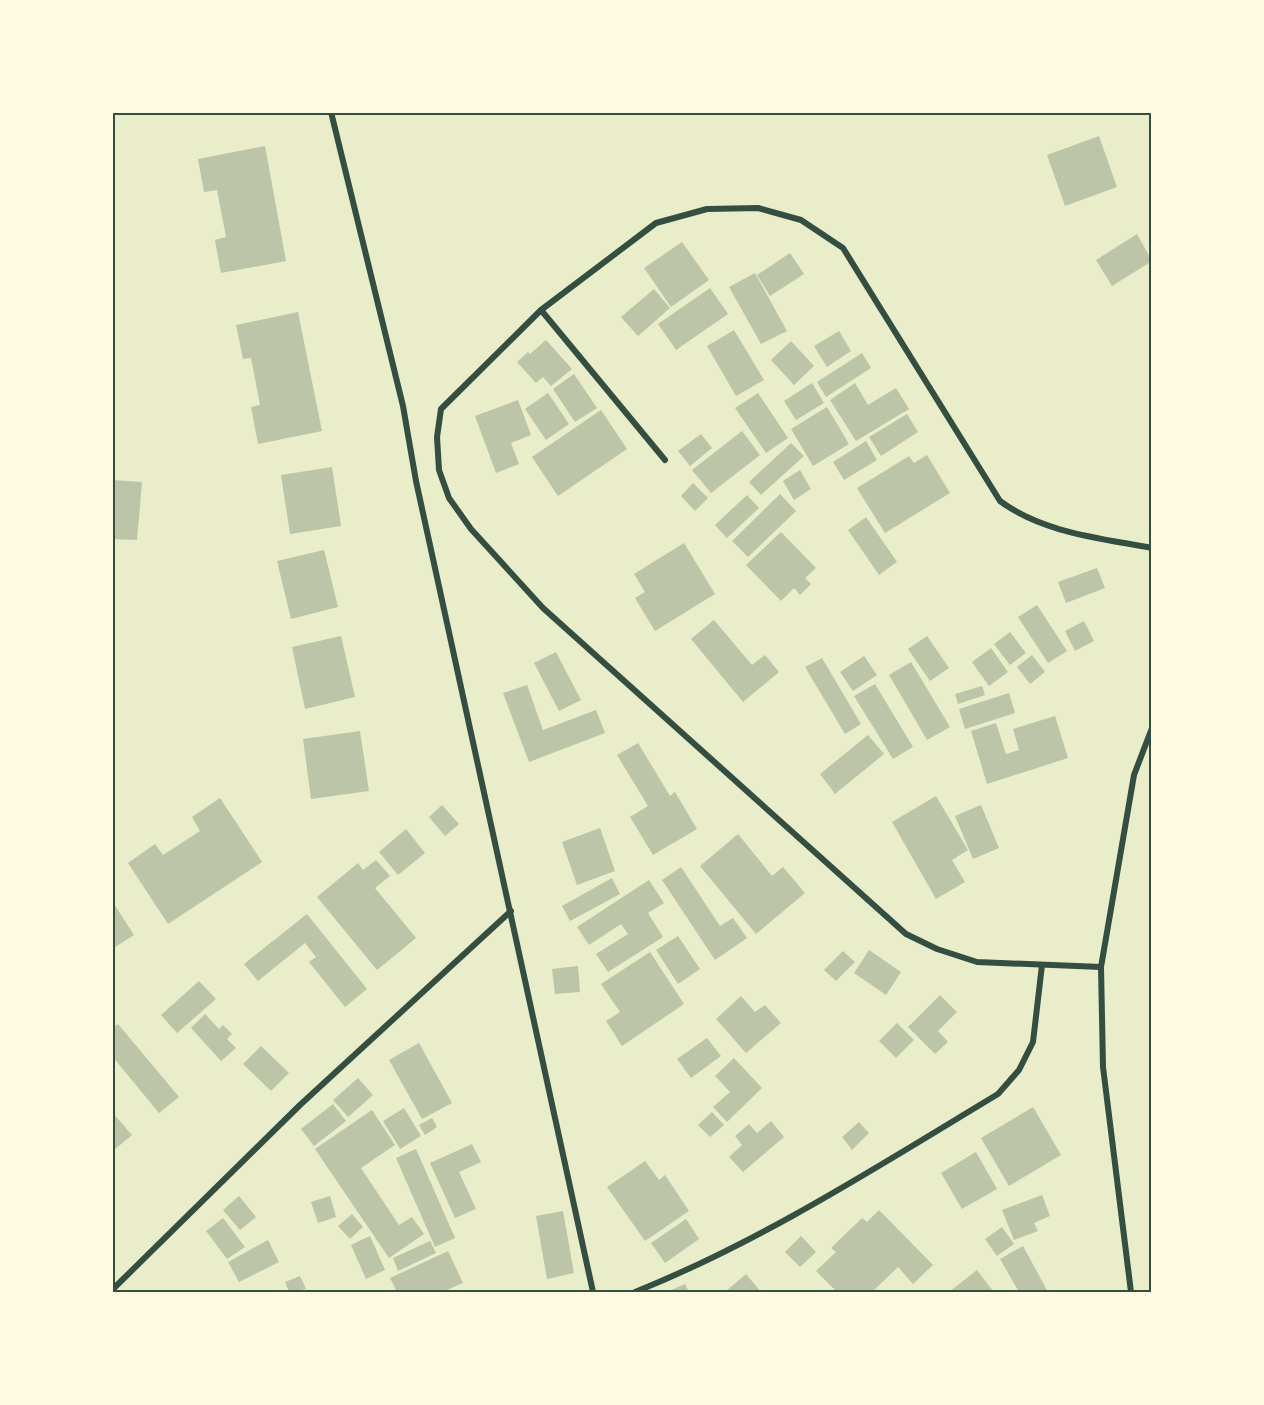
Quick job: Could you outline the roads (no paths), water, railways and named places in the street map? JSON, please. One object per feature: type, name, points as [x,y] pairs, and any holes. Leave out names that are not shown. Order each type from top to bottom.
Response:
[{"type":"street","points":[[331,112],[403,406],[416,481],[593,1293]]},
{"type":"street","points":[[1101,967],[977,962],[937,949],[906,934],[543,608],[471,529],[449,498],[439,470],[437,437],[441,409],[541,310],[656,224],[707,209],[758,208],[801,220],[843,248],[1000,501],[1017,514],[1054,529],[1152,548]]},
{"type":"street","points":[[541,310],[665,460]]},
{"type":"street","points":[[1131,1293],[1103,1067],[1101,967],[1134,775],[1152,728]]},
{"type":"street","points":[[112,1290],[300,1105],[511,911]]},
{"type":"street","points":[[635,1293],[687,1271],[762,1233],[998,1094],[1019,1070],[1033,1042],[1042,965]]}]
